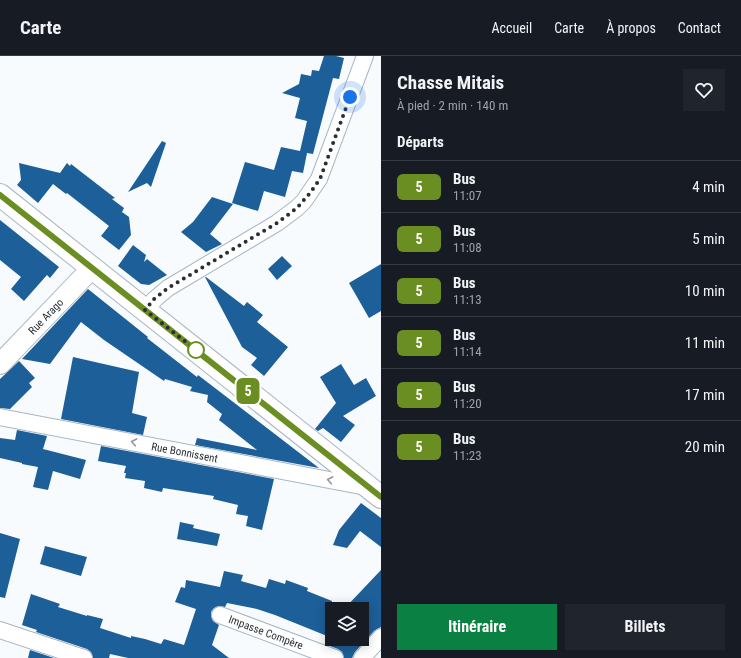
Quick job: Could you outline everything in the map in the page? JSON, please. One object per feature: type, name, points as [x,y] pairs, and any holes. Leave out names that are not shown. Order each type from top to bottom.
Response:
[{"type":"main road","points":[[0,195],[377,491]]},
{"type":"street","points":[[145,310],[154,299],[168,288],[277,223],[304,201],[320,179],[365,56]]},
{"type":"street","name":"Rue Arago","points":[[0,364],[92,268]]},
{"type":"street","name":"Rue Bonnissent","points":[[0,417],[377,491]]},
{"type":"street","name":"Impasse Compère","points":[[220,615],[335,658]]},
{"type":"street","points":[[0,630],[84,658]]},
{"type":"street","points":[[362,658],[381,637]]},
{"type":"building","points":[[324,56],[344,58],[339,79],[333,78],[313,154],[307,153],[303,173],[292,171],[285,197],[264,191],[258,211],[232,203],[245,162],[274,170],[281,147],[300,151],[307,121],[295,118],[300,98],[282,93],[299,84],[301,74],[311,76],[312,70],[319,71]]},
{"type":"building","points":[[162,141],[166,143],[151,187],[147,183],[128,192]]},
{"type":"building","points":[[19,163],[60,173],[67,163],[70,166],[71,164],[115,198],[112,199],[124,208],[122,212],[129,217],[131,235],[119,250],[101,236],[109,226],[53,184],[38,203],[17,185],[21,180]]},
{"type":"building","points":[[212,197],[233,204],[210,234],[222,244],[206,252],[181,232],[193,222]]},
{"type":"building","points":[[0,220],[59,267],[50,278],[47,275],[24,301],[11,289],[21,277],[0,260]]},
{"type":"building","points":[[133,245],[146,255],[144,262],[147,259],[167,275],[149,285],[141,284],[118,266]]},
{"type":"building","points":[[282,256],[292,266],[277,280],[268,269]]},
{"type":"building","points":[[381,264],[381,311],[369,318],[349,283]]},
{"type":"building","points":[[205,277],[244,306],[247,302],[263,315],[257,322],[288,347],[264,376],[251,365],[257,358],[242,347]]},
{"type":"building","points":[[88,289],[197,377],[198,375],[319,468],[195,445],[197,438],[257,450],[219,420],[222,414],[207,402],[208,395],[190,391],[192,387],[165,379],[164,381],[104,340],[81,322],[50,364],[22,359]]},
{"type":"building","points":[[73,357],[139,372],[132,413],[147,417],[143,435],[61,419]]},
{"type":"building","points":[[19,361],[35,378],[29,383],[32,387],[10,409],[0,408],[0,379]]},
{"type":"building","points":[[341,364],[354,385],[366,378],[376,396],[343,416],[355,425],[341,442],[323,428],[318,431],[315,429],[336,403],[320,377]]},
{"type":"building","points":[[17,430],[47,436],[43,449],[86,460],[80,479],[53,471],[48,490],[33,487],[38,467],[0,458],[0,438],[15,440]]},
{"type":"building","points":[[101,446],[274,479],[262,530],[246,526],[248,516],[236,514],[238,505],[213,499],[214,496],[163,488],[162,492],[144,488],[145,481],[125,478],[126,473],[124,473],[126,466],[98,461]]},
{"type":"building","points":[[361,503],[381,518],[381,547],[360,531],[347,548],[333,545],[339,530]]},
{"type":"building","points":[[180,522],[194,525],[193,528],[220,534],[217,546],[177,539]]},
{"type":"building","points":[[0,533],[20,539],[5,598],[0,597]]},
{"type":"building","points":[[45,546],[87,557],[81,576],[40,564]]},
{"type":"building","points":[[381,570],[381,627],[374,631],[369,637],[369,602],[351,602]]},
{"type":"building","points":[[224,571],[243,575],[241,581],[266,588],[269,579],[285,584],[286,580],[308,588],[307,591],[332,601],[325,602],[325,635],[257,609],[227,603],[225,607],[219,606],[214,608],[211,612],[213,621],[219,625],[212,645],[229,658],[128,658],[110,654],[109,658],[93,658],[91,652],[87,649],[36,632],[37,630],[22,625],[31,594],[60,604],[58,607],[87,616],[103,619],[100,628],[131,638],[131,636],[161,644],[164,639],[184,645],[196,609],[175,602],[181,587],[185,588],[186,580],[220,587]]},
{"type":"building","points":[[330,646],[360,646],[352,658],[344,658],[342,652]]},
{"type":"building","points":[[30,650],[54,658],[28,658]]},
{"type":"bus line","name":"5","points":[[0,195],[381,497]]},
{"type":"route","points":[[196,350],[145,310],[154,299],[168,288],[277,223],[304,201],[320,179],[350,97]]}]
